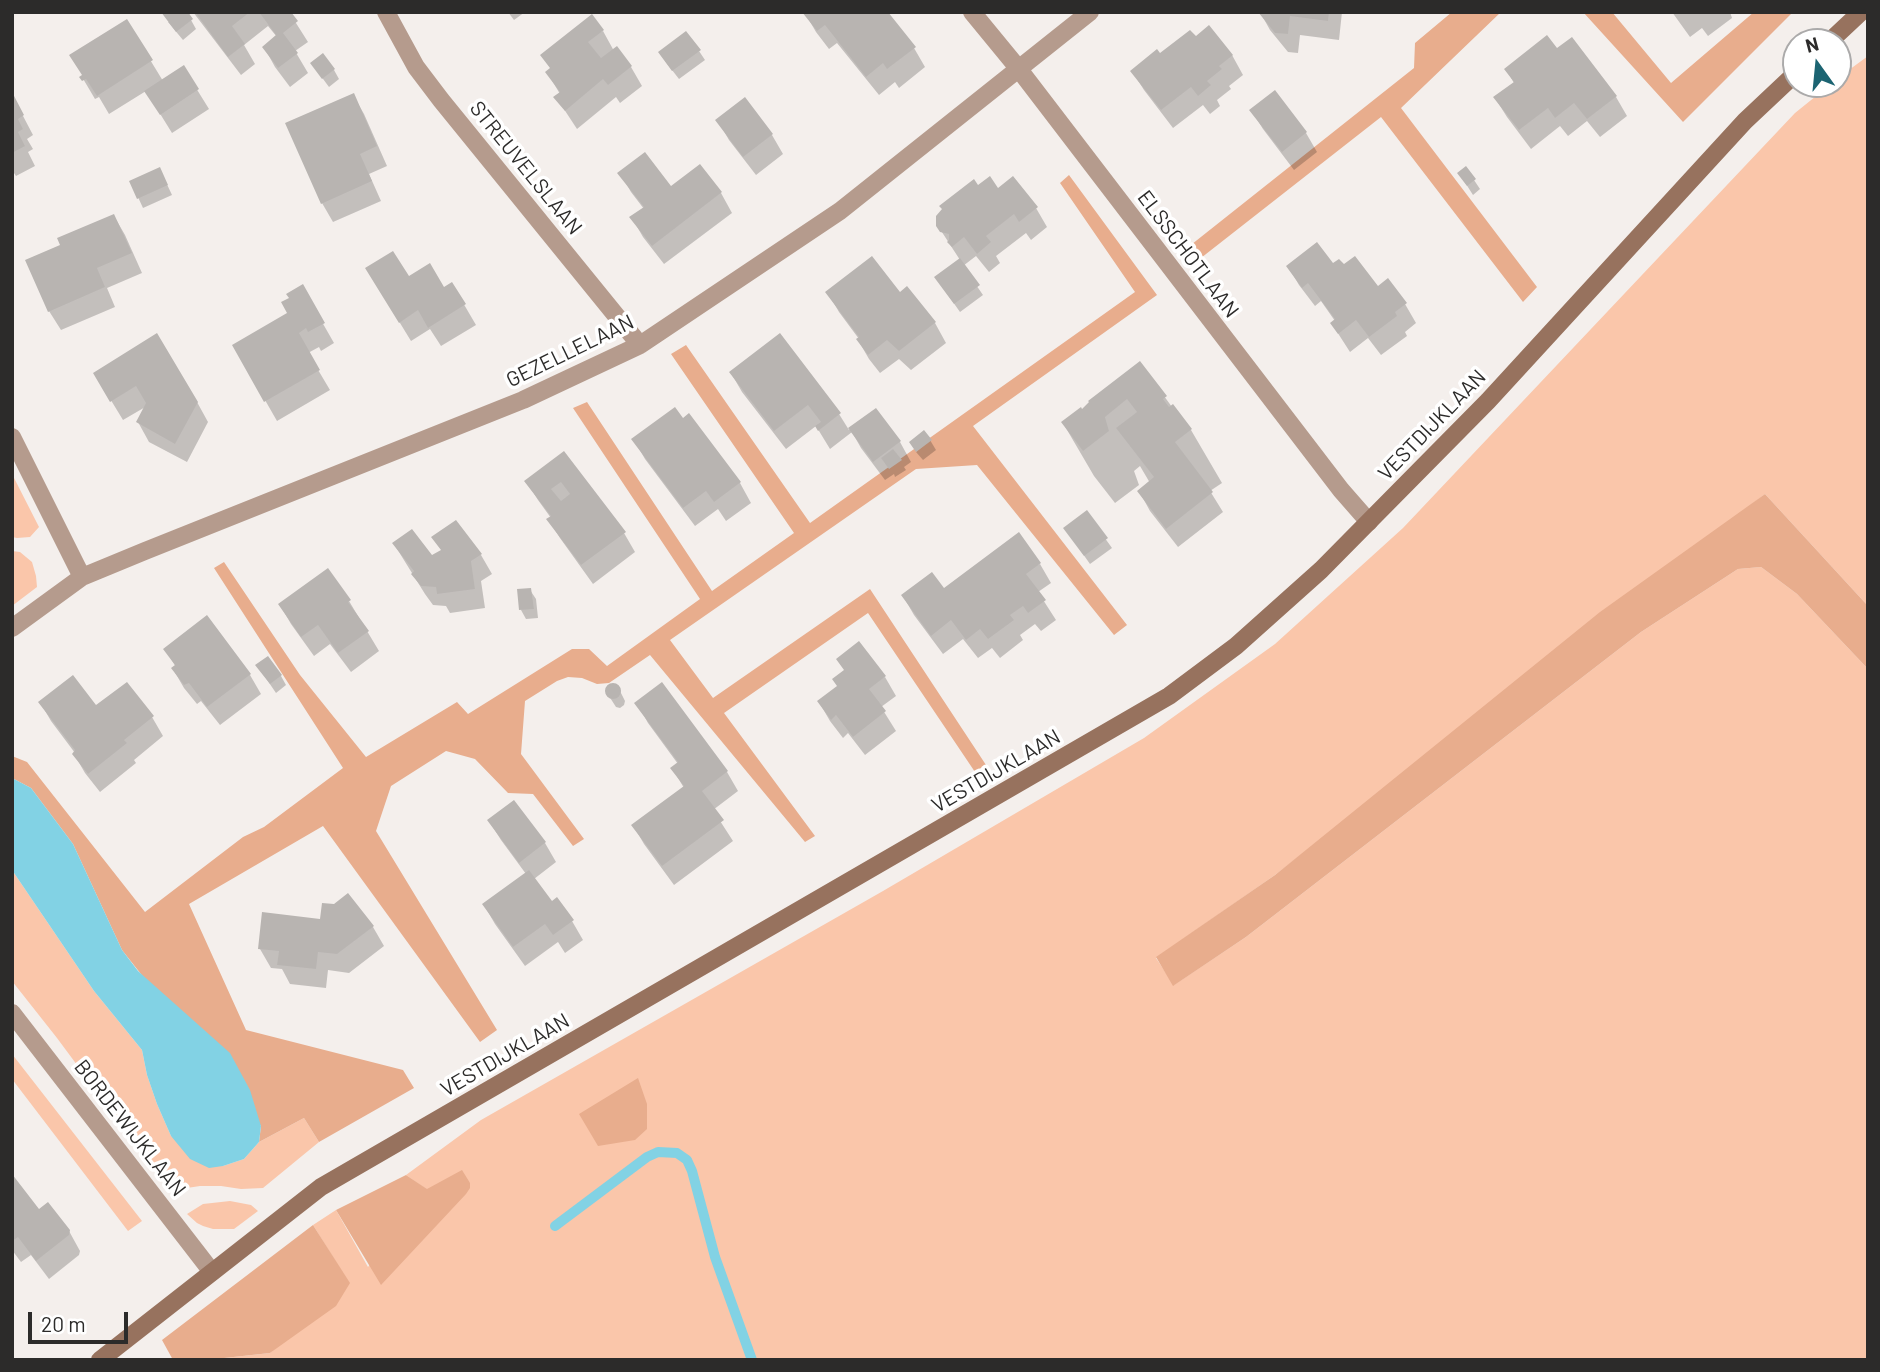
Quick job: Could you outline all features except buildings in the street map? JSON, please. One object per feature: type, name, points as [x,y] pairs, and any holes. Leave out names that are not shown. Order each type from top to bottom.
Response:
[{"type":"street","name":"STREUVELSLAAN","points":[[386,12],[416,67],[441,100],[640,345]]},
{"type":"street","name":"ELSSCHOTLAAN","points":[[972,12],[1333,480],[1369,522]]},
{"type":"street","name":"GEZELLELAAN","points":[[12,628],[82,577],[523,400],[640,345],[840,211],[1090,12]]},
{"type":"street","points":[[1843,28],[1859,13]]},
{"type":"street","name":"VESTDIJKLAAN","points":[[100,1360],[321,1188],[1169,696],[1236,646],[1321,570],[1488,401],[1745,121],[1782,86]]},
{"type":"street","points":[[12,437],[82,577]]},
{"type":"street","name":"BORDEWIJKLAAN","points":[[12,1013],[212,1272]]},
{"type":"shaded area","points":[[1452,12],[1501,12],[1401,108],[1537,287],[1523,302],[1381,117],[1192,265],[1182,252],[1414,68],[1415,43]]},
{"type":"shaded area","points":[[1583,12],[1612,12],[1671,83],[1754,12],[1793,12],[1683,122]]},
{"type":"shaded area","points":[[1868,56],[1868,606],[1765,494],[1275,875],[1156,958],[1174,985],[1246,937],[1641,632],[1738,569],[1761,567],[1797,594],[1868,669],[1868,1360],[206,1360],[270,1353],[349,1283],[313,1225],[336,1210],[368,1267],[426,1189],[406,1175],[481,1120],[883,891],[1144,738],[1275,644],[1403,528],[1795,113],[1814,98],[1852,98],[1852,68]]},
{"type":"shaded area","points":[[1069,175],[1157,295],[973,426],[1127,625],[1114,635],[977,465],[916,469],[670,640],[713,698],[870,589],[986,765],[975,772],[868,613],[724,713],[815,836],[805,842],[650,655],[609,683],[597,684],[582,678],[568,677],[557,681],[525,701],[521,754],[584,839],[573,846],[533,794],[508,793],[475,759],[446,751],[391,786],[376,831],[497,1030],[480,1042],[323,826],[189,904],[246,1030],[403,1070],[414,1088],[319,1142],[304,1118],[259,1142],[261,1126],[122,950],[73,844],[31,788],[12,778],[12,756],[27,762],[145,912],[243,837],[264,827],[343,768],[214,568],[224,562],[300,675],[366,757],[457,702],[468,714],[572,649],[589,649],[607,666],[700,599],[573,408],[587,402],[712,591],[794,533],[671,354],[686,345],[810,523],[1135,292],[1060,183]]},
{"type":"shaded area","points":[[12,474],[39,527],[30,537],[12,537]]},
{"type":"shaded area","points":[[1765,494],[1868,606],[1868,669],[1797,594],[1761,567],[1738,569],[1641,632],[1246,937],[1173,986],[1156,957],[1275,875],[1600,612]]},
{"type":"shaded area","points":[[12,551],[20,552],[32,562],[37,587],[12,606]]},
{"type":"shaded area","points":[[12,870],[94,991],[142,1050],[147,1075],[171,1136],[223,1166],[244,1159],[259,1142],[304,1118],[319,1142],[263,1188],[200,1186],[187,1188],[175,1197],[12,981]]},
{"type":"shaded area","points":[[12,1054],[142,1221],[128,1231],[12,1079]]},
{"type":"shaded area","points":[[638,1078],[647,1104],[647,1129],[635,1140],[598,1146],[579,1114]]},
{"type":"shaded area","points":[[462,1170],[470,1183],[466,1194],[381,1285],[336,1210],[406,1175],[427,1189]]},
{"type":"shaded area","points":[[230,1201],[251,1205],[258,1211],[234,1229],[203,1226],[187,1214],[203,1204]]},
{"type":"shaded area","points":[[313,1225],[350,1283],[336,1306],[270,1353],[206,1360],[173,1360],[162,1340]]},
{"type":"water","points":[[12,778],[31,788],[73,844],[122,950],[138,971],[230,1053],[250,1090],[261,1126],[259,1142],[244,1159],[209,1168],[190,1159],[171,1136],[147,1075],[142,1050],[94,991],[12,870]]},
{"type":"waterway","points":[[555,1226],[647,1157],[658,1152],[677,1153],[687,1160],[692,1171],[715,1257],[752,1360]]}]
